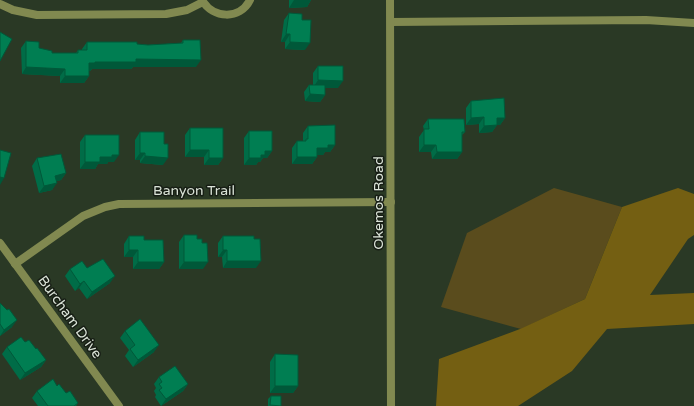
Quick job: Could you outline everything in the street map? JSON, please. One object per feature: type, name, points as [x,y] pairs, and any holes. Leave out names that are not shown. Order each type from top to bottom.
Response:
[{"type":"street","points":[[0,4],[13,10],[37,15],[166,14],[187,10],[203,1],[213,12],[226,15],[239,12],[250,0]]},
{"type":"street","name":"Okemos Road","points":[[390,0],[391,406]]},
{"type":"street","points":[[390,22],[646,20],[694,23]]},
{"type":"street","name":"Banyon Trail","points":[[15,264],[83,216],[119,204],[391,202]]},
{"type":"street","name":"Burcham Drive","points":[[0,243],[119,406]]},
{"type":"shaded area","points":[[554,188],[622,207],[585,299],[521,329],[441,307],[467,233]]},
{"type":"shaded area","points":[[678,188],[694,194],[694,235],[688,239],[650,295],[694,293],[694,324],[607,329],[572,371],[518,406],[436,406],[439,359],[520,329],[585,299],[622,207]]},
{"type":"building","points":[[289,13],[302,14],[302,20],[311,20],[310,43],[290,42],[290,34],[286,34]]},
{"type":"building","points":[[0,32],[12,39],[0,61]]},
{"type":"building","points":[[183,40],[200,40],[201,60],[136,59],[136,62],[95,62],[89,63],[89,76],[65,76],[65,69],[26,67],[26,41],[39,42],[39,48],[52,51],[52,53],[78,53],[78,50],[87,50],[87,42],[137,42],[137,44],[148,45],[183,43]]},
{"type":"building","points":[[318,66],[343,66],[343,81],[318,80]]},
{"type":"building","points":[[309,85],[325,85],[325,95],[310,94]]},
{"type":"building","points":[[504,98],[505,118],[497,118],[497,125],[484,126],[484,117],[471,118],[471,101]]},
{"type":"building","points":[[428,119],[464,119],[465,132],[462,132],[462,152],[437,152],[436,145],[424,145],[424,129],[429,129]]},
{"type":"building","points":[[335,125],[335,145],[328,145],[328,148],[317,148],[317,157],[297,157],[297,141],[306,141],[306,139],[308,139],[308,126]]},
{"type":"building","points":[[190,128],[223,128],[223,158],[209,158],[209,150],[190,150]]},
{"type":"building","points":[[249,131],[272,131],[272,151],[265,151],[265,155],[261,155],[261,158],[249,158]]},
{"type":"building","points":[[140,132],[164,132],[164,144],[168,144],[168,158],[145,156],[145,153],[140,153]]},
{"type":"building","points":[[85,135],[119,135],[119,155],[112,155],[112,157],[100,157],[100,162],[85,162]]},
{"type":"building","points":[[0,150],[11,153],[4,178],[0,177]]},
{"type":"building","points":[[61,154],[66,173],[55,176],[57,183],[44,186],[37,158]]},
{"type":"building","points":[[184,235],[197,235],[197,239],[202,239],[202,243],[207,243],[208,262],[184,262]]},
{"type":"building","points":[[129,236],[144,236],[144,240],[163,240],[164,262],[138,262],[138,250],[129,250]]},
{"type":"building","points":[[223,236],[254,236],[254,239],[260,239],[261,261],[227,261],[227,250],[223,250]]},
{"type":"building","points":[[103,259],[115,276],[92,292],[84,281],[80,284],[70,269],[82,261],[87,268]]},
{"type":"building","points":[[0,303],[7,310],[9,309],[17,320],[4,330],[0,324]]},
{"type":"building","points":[[140,319],[159,345],[138,360],[130,349],[135,345],[125,331]]},
{"type":"building","points":[[21,337],[25,342],[29,340],[46,360],[25,373],[7,347]]},
{"type":"building","points":[[275,354],[298,355],[298,386],[275,386]]},
{"type":"building","points":[[175,366],[188,384],[166,399],[159,390],[162,388],[159,384],[162,382],[159,377]]},
{"type":"building","points":[[53,379],[57,386],[59,384],[66,393],[70,391],[78,403],[74,406],[48,406],[37,391]]},
{"type":"building","points":[[271,396],[281,396],[281,406],[270,405]]}]
